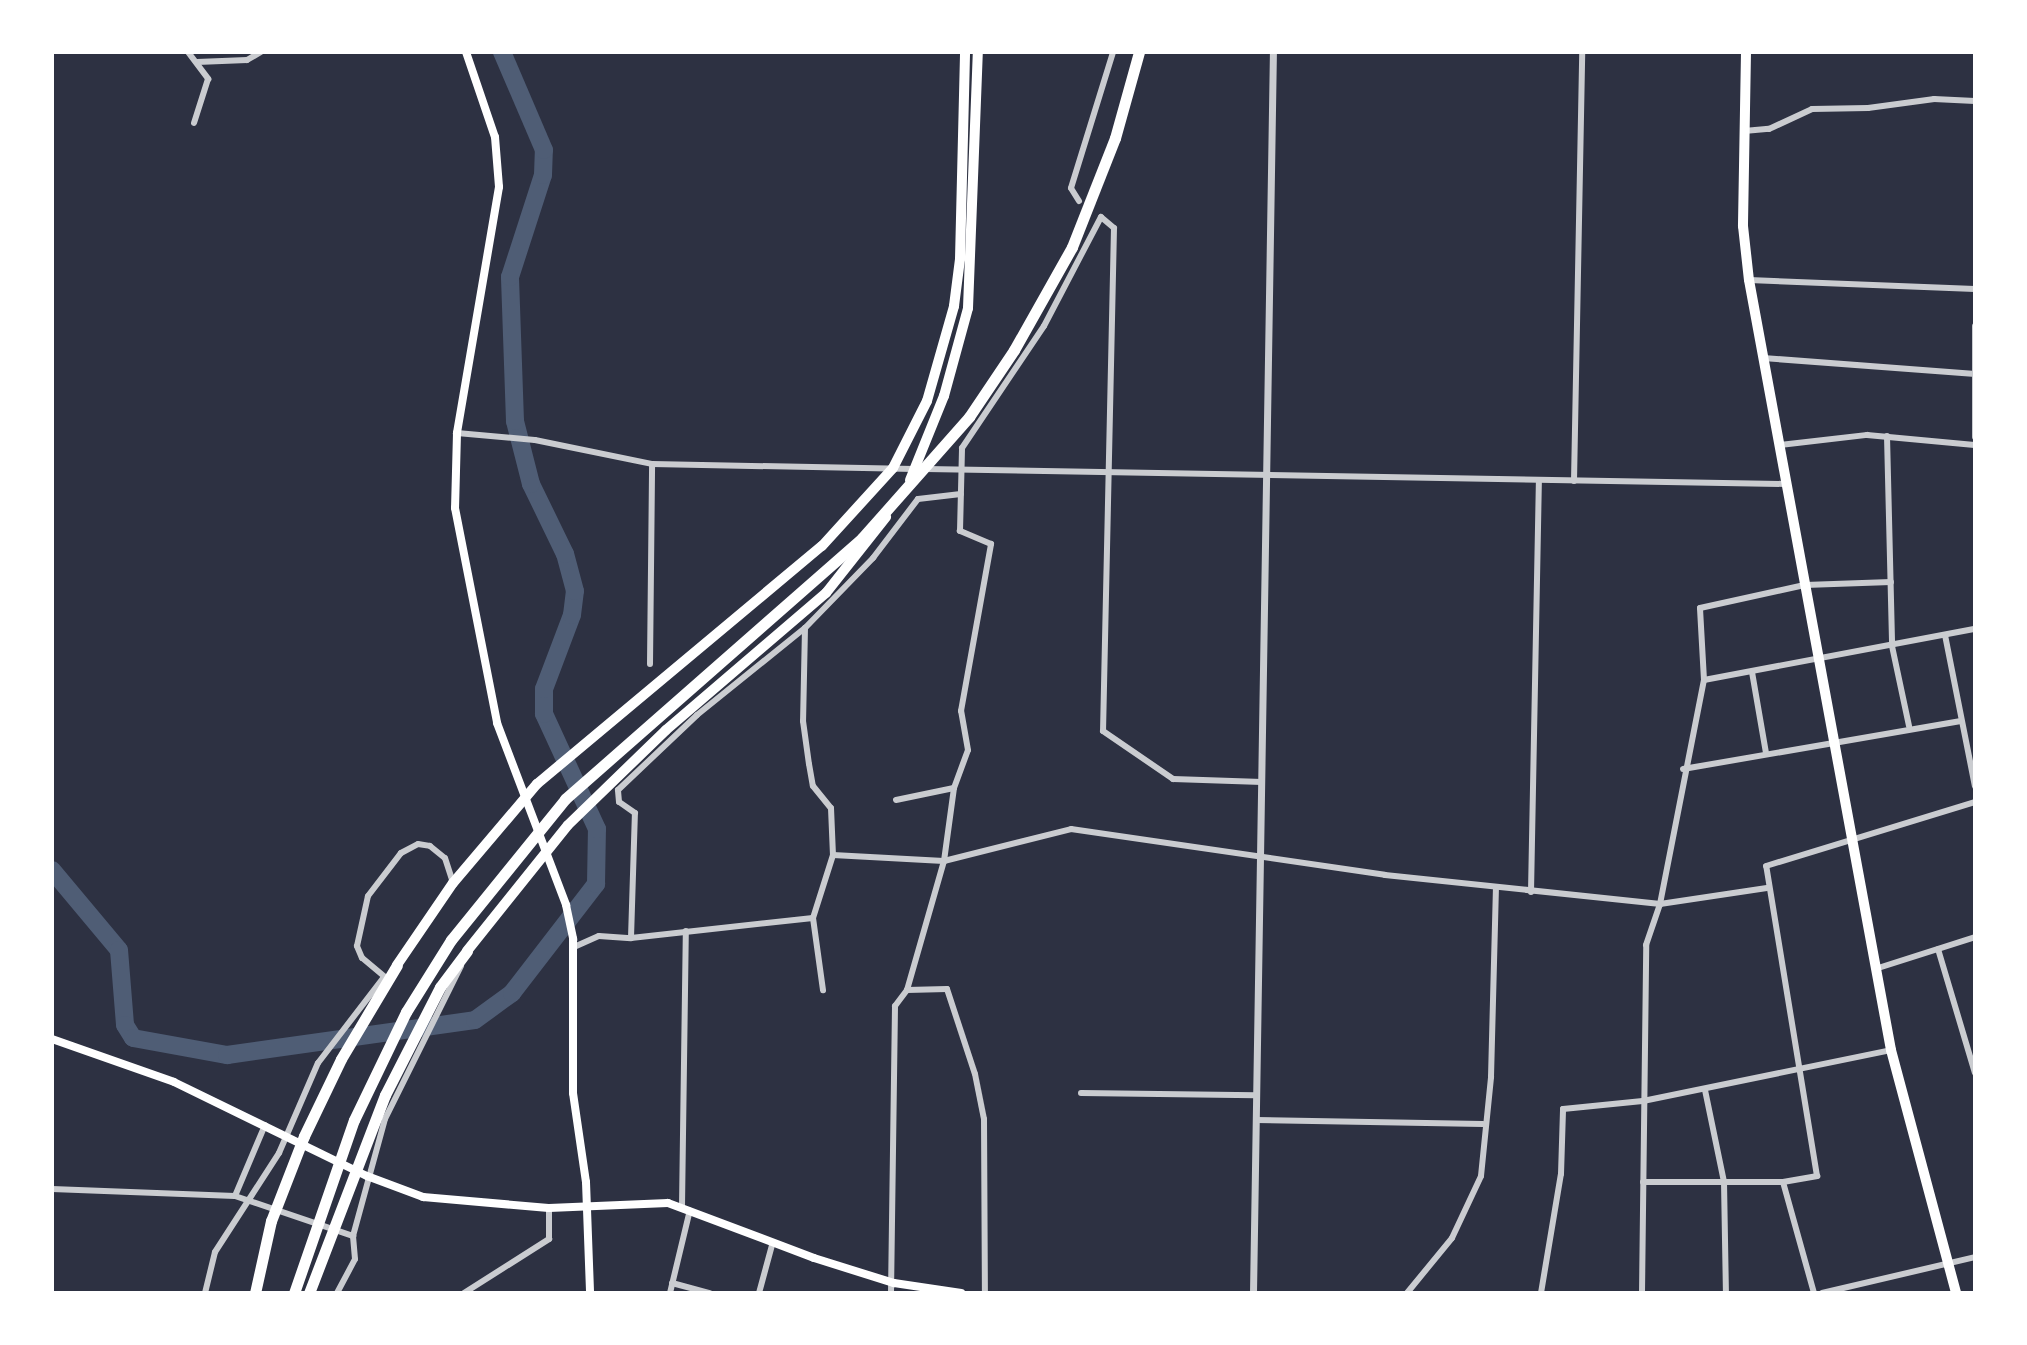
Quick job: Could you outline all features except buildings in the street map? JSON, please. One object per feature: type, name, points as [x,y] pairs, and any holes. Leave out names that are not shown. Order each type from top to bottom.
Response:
[{"type":"highway","points":[[255,1293],[271,1221],[304,1136],[355,1021],[453,883],[525,797],[574,749],[822,546],[893,468],[927,401],[952,319],[960,259],[965,52]]},
{"type":"highway","points":[[309,1293],[366,1139],[426,1013],[467,951],[546,850],[605,788],[826,593],[874,535],[916,469],[944,396],[968,308],[978,52]]},
{"type":"highway","points":[[294,1293],[354,1120],[388,1047],[451,940],[508,864],[633,734],[862,538],[926,469],[993,384],[1072,247],[1115,138],[1139,52]]},
{"type":"highway","points":[[1746,52],[1743,226],[1749,280],[1891,1050],[1956,1293]]},
{"type":"main road","points":[[466,52],[495,137],[499,187],[457,433],[455,508],[499,729],[546,850],[574,947],[573,1093],[590,1293]]},
{"type":"main road","points":[[52,1039],[174,1082],[367,1176],[437,1200],[549,1208],[686,1208],[772,1245],[894,1283],[961,1293]]},
{"type":"street","points":[[188,52],[208,79],[208,90],[194,123]]},
{"type":"street","points":[[197,62],[247,60],[261,52]]},
{"type":"street","points":[[1079,201],[1071,188],[1113,52]]},
{"type":"street","points":[[1253,1293],[1269,477],[1273,52]]},
{"type":"street","points":[[1574,481],[1582,52]]},
{"type":"street","points":[[1744,131],[1769,129],[1812,109],[1934,99],[1975,101]]},
{"type":"street","points":[[1093,212],[1114,228],[1103,731],[1173,779],[1262,782]]},
{"type":"street","points":[[891,1293],[894,1283],[895,1006],[907,990],[944,861],[954,788],[968,750],[961,711],[991,544],[960,531],[962,448],[1044,326],[1101,217]]},
{"type":"street","points":[[1749,280],[1975,289]]},
{"type":"street","points":[[1975,326],[1975,437]]},
{"type":"street","points":[[1763,358],[1973,374]]},
{"type":"street","points":[[457,433],[495,439],[535,440],[652,464],[1785,484]]},
{"type":"street","points":[[1887,436],[1892,646],[1909,726]]},
{"type":"street","points":[[1778,445],[1887,436],[1975,445]]},
{"type":"street","points":[[650,664],[652,464]]},
{"type":"street","points":[[1531,892],[1539,481]]},
{"type":"street","points":[[631,938],[635,813],[619,802],[618,790],[695,713],[805,628],[873,558],[905,511],[930,494],[961,494]]},
{"type":"street","points":[[1642,1293],[1646,945],[1660,904],[1683,769],[1704,680],[1700,608],[1805,585],[1891,582]]},
{"type":"street","points":[[805,628],[803,721],[813,786],[831,808],[833,855],[813,918],[823,990]]},
{"type":"street","points":[[1704,680],[1975,629]]},
{"type":"street","points":[[1945,635],[1975,786]]},
{"type":"street","points":[[1752,672],[1766,753]]},
{"type":"street","points":[[1683,769],[1909,726],[1961,721]]},
{"type":"street","points":[[896,800],[954,788]]},
{"type":"street","points":[[1643,1182],[1783,1182],[1817,1176],[1767,888],[1770,863],[1975,802]]},
{"type":"street","points":[[833,855],[944,861],[1071,829],[1496,889],[1660,904],[1767,888]]},
{"type":"street","points":[[385,977],[362,958],[357,946],[365,902],[407,848],[423,844],[436,849],[448,861],[453,883]]},
{"type":"street","points":[[1419,1293],[1409,1290],[1432,1268],[1467,1213],[1481,1176],[1483,1124],[1491,1077],[1496,889]]},
{"type":"street","points":[[574,947],[599,936],[631,938],[813,918]]},
{"type":"street","points":[[670,1293],[686,1208],[686,931]]},
{"type":"street","points":[[1875,969],[1975,937]]},
{"type":"street","points":[[205,1293],[215,1252],[252,1201],[286,1136],[318,1063],[355,1021],[409,948]]},
{"type":"street","points":[[1938,949],[1975,1073]]},
{"type":"street","points":[[337,1293],[355,1259],[353,1236],[385,1119],[467,951]]},
{"type":"street","points":[[907,990],[947,989],[975,1074],[984,1119],[985,1293]]},
{"type":"street","points":[[1541,1293],[1561,1174],[1563,1109],[1643,1101],[1705,1090],[1891,1050]]},
{"type":"street","points":[[1705,1090],[1724,1182],[1726,1293]]},
{"type":"street","points":[[1081,1093],[1256,1095]]},
{"type":"street","points":[[1256,1120],[1483,1124]]},
{"type":"street","points":[[235,1196],[265,1125]]},
{"type":"street","points":[[1783,1182],[1814,1293]]},
{"type":"street","points":[[52,1189],[235,1196],[353,1236]]},
{"type":"street","points":[[464,1293],[549,1239],[549,1208]]},
{"type":"street","points":[[769,1293],[759,1291],[772,1245]]},
{"type":"street","points":[[1822,1293],[1975,1257]]},
{"type":"street","points":[[672,1283],[710,1293]]},
{"type":"waterway","points":[[52,870],[119,950],[125,1025],[133,1038],[227,1055],[475,1020],[512,993],[596,884],[597,829],[544,714],[544,689],[572,615],[575,591],[565,554],[531,484],[515,421],[510,277],[543,175],[544,150],[502,52]]}]
